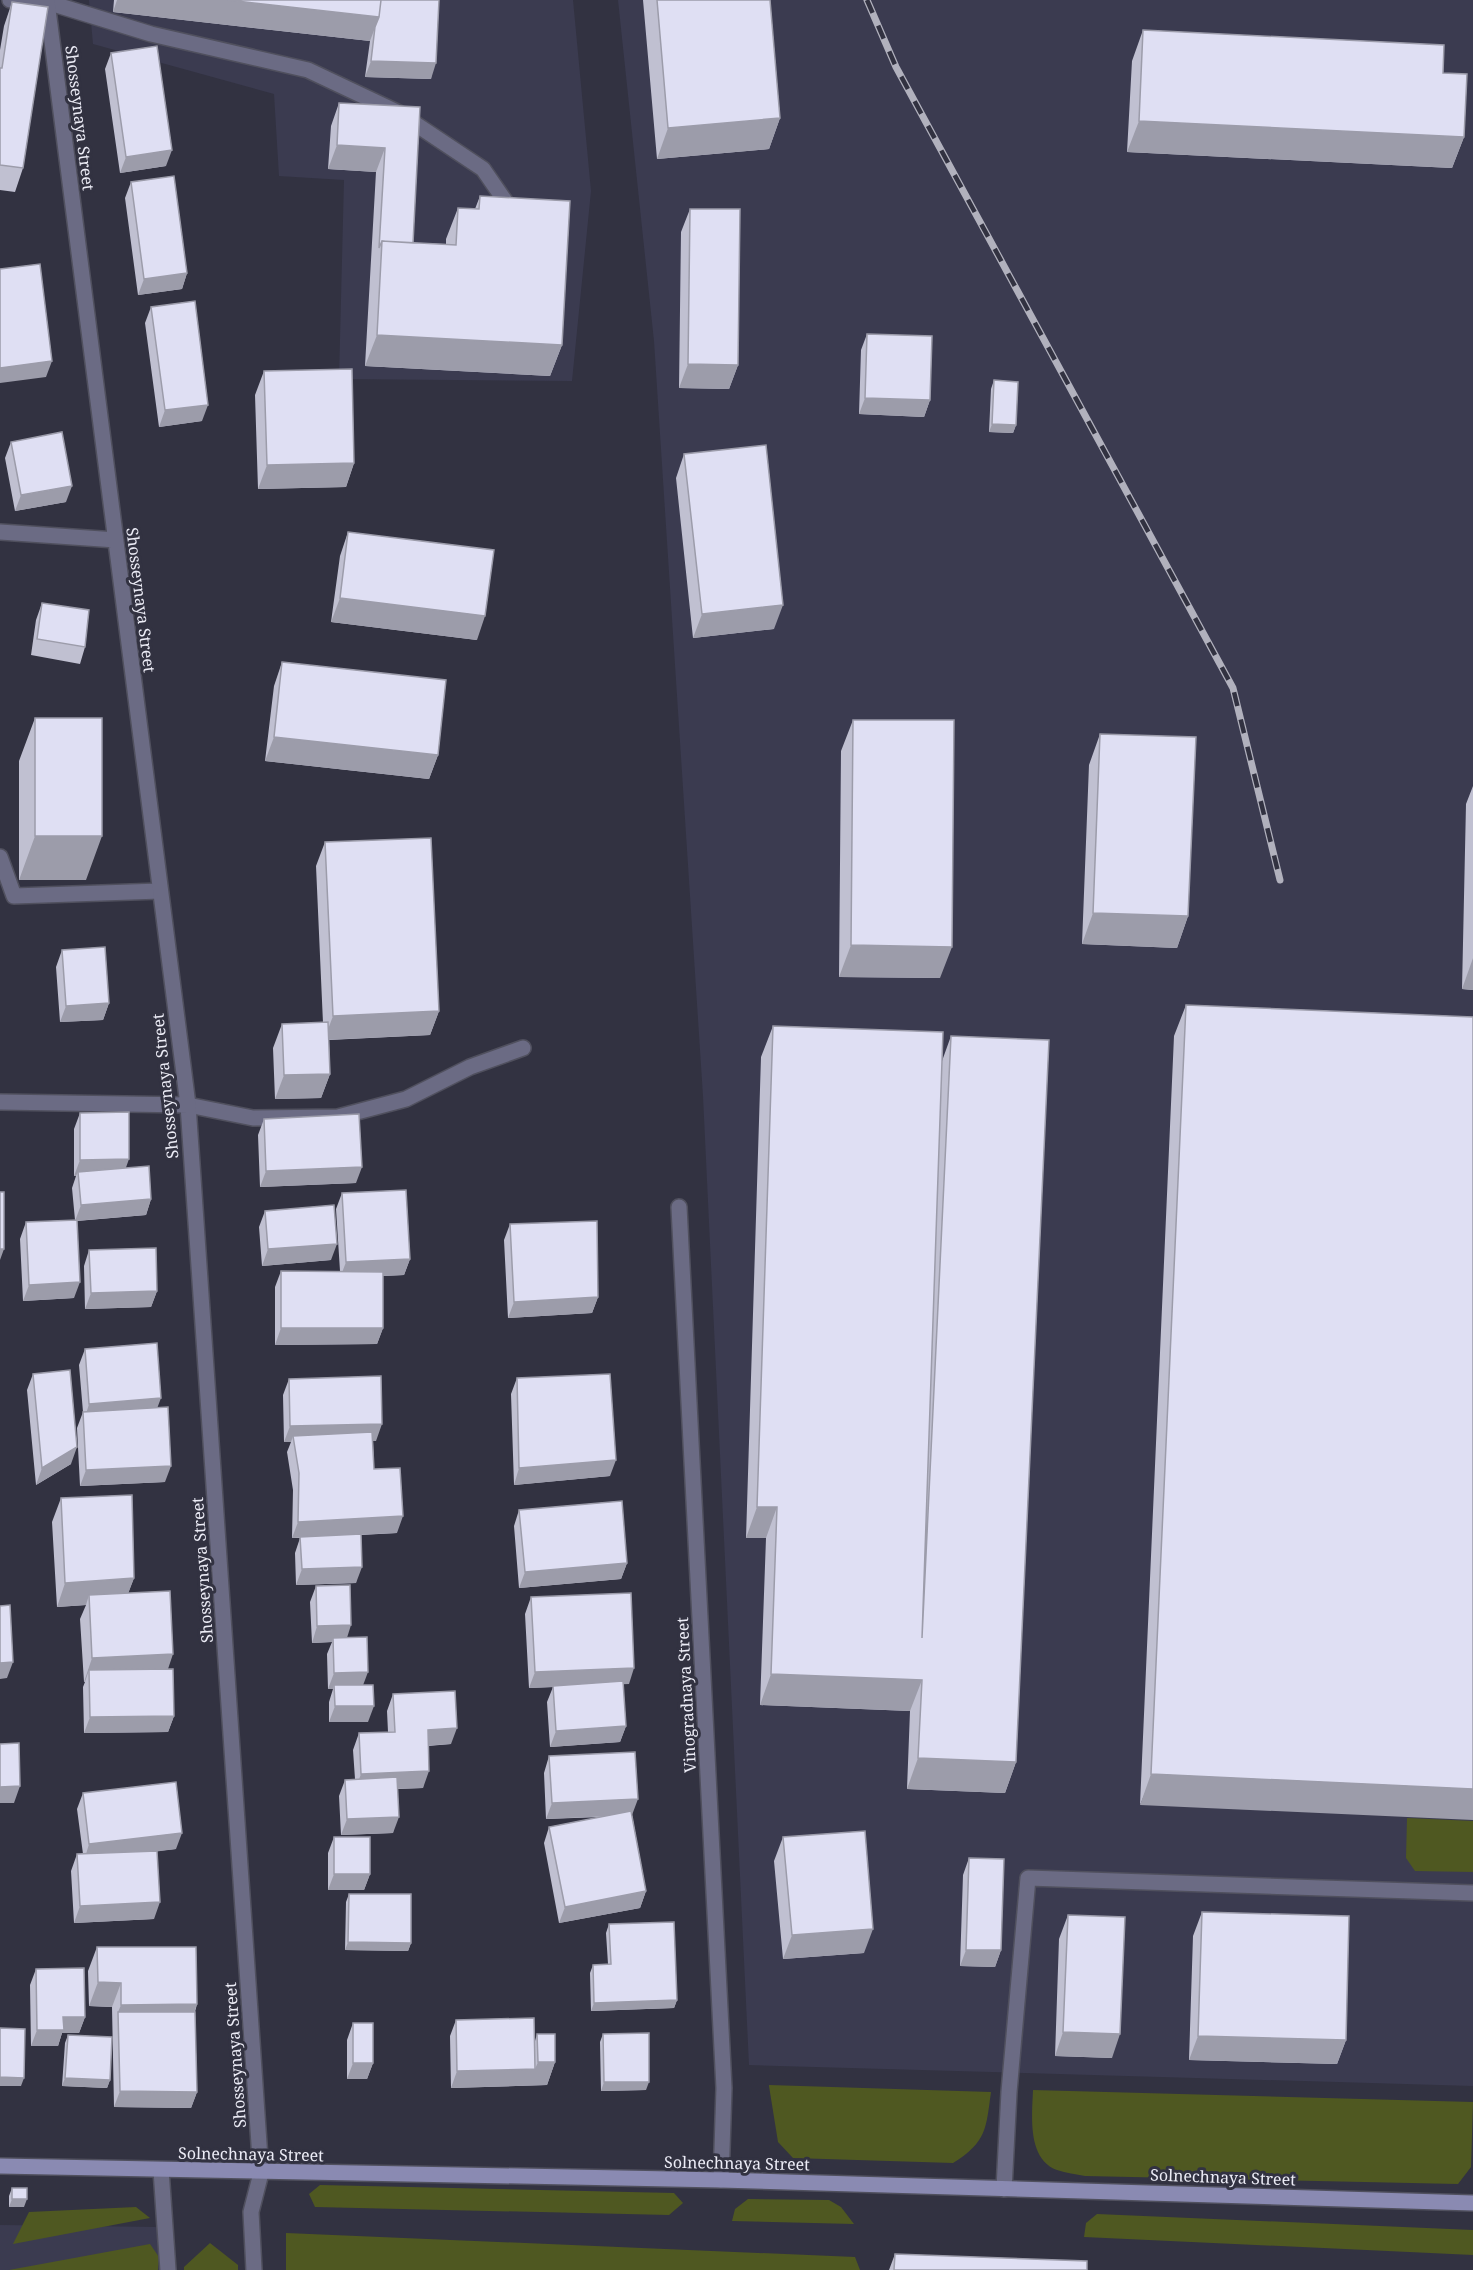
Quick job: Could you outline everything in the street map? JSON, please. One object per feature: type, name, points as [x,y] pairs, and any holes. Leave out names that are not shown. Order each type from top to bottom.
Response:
[{"type":"main road","name":"Solnechnaya Street","points":[[0,2166],[721,2180],[1473,2203]]},
{"type":"street","points":[[10,0],[47,2],[151,34],[308,70],[399,113],[483,169],[514,213]]},
{"type":"street","name":"Shosseynaya Street","points":[[47,2],[188,1106],[261,2172],[251,2212],[254,2270]]},
{"type":"street","points":[[0,532],[116,540]]},
{"type":"street","points":[[0,857],[14,896],[160,891]]},
{"type":"street","points":[[0,1102],[188,1106],[253,1118],[338,1117],[406,1099],[470,1067],[523,1048]]},
{"type":"street","name":"Vinogradnaya Street","points":[[679,1207],[724,2088],[721,2180]]},
{"type":"street","points":[[1004,2189],[1009,2092],[1028,1878],[1473,1893]]},
{"type":"street","points":[[161,2170],[168,2270]]},
{"type":"shaded area","points":[[89,0],[573,0],[591,191],[572,381],[339,379],[344,180],[279,176],[274,94],[93,44]]},
{"type":"shaded area","points":[[618,0],[1473,0],[1473,2086],[749,2065],[703,1096],[654,341]]},
{"type":"shaded area","points":[[0,2225],[157,2227],[159,2270],[0,2270]]},
{"type":"green space","points":[[1407,1818],[1473,1821],[1473,1872],[1415,1871],[1406,1858]]},
{"type":"green space","points":[[769,2085],[991,2092],[986,2125],[979,2141],[953,2163],[793,2158],[778,2142]]},
{"type":"green space","points":[[1033,2090],[1473,2102],[1471,2167],[1458,2184],[1085,2176],[1057,2170],[1040,2157],[1033,2136]]},
{"type":"green space","points":[[320,2185],[674,2193],[683,2203],[669,2215],[315,2207],[309,2194]]},
{"type":"green space","points":[[748,2199],[829,2200],[841,2207],[854,2224],[732,2221],[735,2209]]},
{"type":"green space","points":[[136,2207],[150,2218],[13,2244],[29,2212]]},
{"type":"green space","points":[[1097,2214],[1473,2230],[1473,2255],[1084,2237],[1086,2223]]},
{"type":"green space","points":[[286,2233],[855,2257],[860,2270],[286,2270]]},
{"type":"green space","points":[[210,2243],[238,2265],[238,2270],[184,2270],[184,2267]]},
{"type":"green space","points":[[150,2244],[159,2257],[158,2270],[9,2270]]},
{"type":"building","points":[[228,0],[381,0],[379,17]]},
{"type":"building","points":[[381,0],[439,0],[436,63],[371,61]]},
{"type":"building","points":[[657,0],[770,0],[780,118],[668,128]]},
{"type":"building","points":[[12,2],[48,7],[23,168],[0,165],[0,68],[2,68]]},
{"type":"building","points":[[1143,30],[1444,45],[1443,73],[1467,74],[1464,137],[1139,121]]},
{"type":"building","points":[[157,46],[172,150],[126,157],[111,53]]},
{"type":"building","points":[[339,103],[420,107],[413,243],[382,241],[379,248],[385,148],[337,145]]},
{"type":"building","points":[[174,176],[187,273],[144,279],[131,182]]},
{"type":"building","points":[[480,196],[570,201],[562,345],[377,335],[382,241],[456,245],[458,208],[479,209]]},
{"type":"building","points":[[690,209],[740,209],[738,365],[688,364]]},
{"type":"building","points":[[40,264],[52,361],[0,368],[0,269]]},
{"type":"building","points":[[195,301],[208,405],[165,410],[151,307]]},
{"type":"building","points":[[867,334],[932,336],[930,400],[865,398]]},
{"type":"building","points":[[352,369],[354,463],[267,465],[264,371]]},
{"type":"building","points":[[994,380],[1018,382],[1016,425],[992,424]]},
{"type":"building","points":[[62,432],[72,486],[21,495],[11,442]]},
{"type":"building","points":[[766,445],[783,605],[702,614],[684,454]]},
{"type":"building","points":[[348,532],[494,550],[485,616],[340,598]]},
{"type":"building","points":[[42,603],[89,610],[85,647],[37,639]]},
{"type":"building","points":[[282,662],[446,680],[438,755],[274,737]]},
{"type":"building","points":[[35,718],[102,718],[102,836],[35,836]]},
{"type":"building","points":[[853,720],[954,720],[952,947],[851,945]]},
{"type":"building","points":[[1100,734],[1196,737],[1188,916],[1093,913]]},
{"type":"building","points":[[431,838],[439,1011],[333,1016],[325,842]]},
{"type":"building","points":[[105,947],[109,1003],[66,1006],[62,950]]},
{"type":"building","points":[[1186,1005],[1473,1017],[1473,1789],[1151,1774]]},
{"type":"building","points":[[328,1022],[330,1074],[284,1075],[282,1024]]},
{"type":"building","points":[[773,1026],[943,1032],[922,1638],[951,1036],[1049,1040],[1016,1762],[918,1758],[922,1680],[771,1674],[777,1507],[757,1507]]},
{"type":"building","points":[[129,1112],[129,1159],[80,1160],[80,1113]]},
{"type":"building","points":[[359,1114],[362,1167],[266,1171],[264,1119]]},
{"type":"building","points":[[149,1166],[151,1199],[81,1205],[78,1172]]},
{"type":"building","points":[[406,1190],[410,1259],[346,1262],[342,1193]]},
{"type":"building","points":[[0,1192],[4,1192],[4,1249],[0,1249]]},
{"type":"building","points":[[334,1205],[337,1244],[268,1249],[265,1211]]},
{"type":"building","points":[[77,1220],[80,1282],[29,1285],[26,1222]]},
{"type":"building","points":[[597,1221],[598,1297],[514,1302],[510,1224]]},
{"type":"building","points":[[156,1248],[157,1291],[91,1293],[89,1250]]},
{"type":"building","points":[[281,1271],[383,1272],[383,1328],[281,1328]]},
{"type":"building","points":[[157,1343],[161,1398],[89,1404],[85,1349]]},
{"type":"building","points":[[70,1370],[77,1447],[42,1468],[33,1374]]},
{"type":"building","points":[[610,1374],[616,1460],[519,1468],[517,1378]]},
{"type":"building","points":[[381,1376],[382,1424],[290,1426],[289,1379]]},
{"type":"building","points":[[168,1407],[171,1466],[86,1470],[83,1412]]},
{"type":"building","points":[[372,1432],[374,1469],[400,1468],[403,1516],[298,1522],[299,1473],[293,1436]]},
{"type":"building","points":[[132,1495],[134,1578],[65,1583],[61,1498]]},
{"type":"building","points":[[622,1501],[627,1563],[525,1572],[519,1510]]},
{"type":"building","points":[[361,1534],[362,1567],[302,1569],[300,1537]]},
{"type":"building","points":[[350,1585],[351,1625],[317,1626],[316,1586]]},
{"type":"building","points":[[170,1591],[173,1654],[92,1658],[89,1595]]},
{"type":"building","points":[[631,1593],[634,1668],[535,1672],[531,1597]]},
{"type":"building","points":[[10,1605],[13,1662],[0,1663],[0,1606]]},
{"type":"building","points":[[367,1637],[368,1672],[334,1673],[333,1638]]},
{"type":"building","points":[[173,1669],[174,1716],[90,1717],[89,1670]]},
{"type":"building","points":[[623,1681],[626,1726],[556,1731],[553,1686]]},
{"type":"building","points":[[334,1685],[373,1685],[374,1706],[335,1706]]},
{"type":"building","points":[[455,1691],[457,1728],[428,1730],[429,1771],[361,1774],[359,1733],[395,1732],[393,1694]]},
{"type":"building","points":[[19,1743],[20,1786],[0,1787],[0,1744]]},
{"type":"building","points":[[635,1752],[638,1799],[552,1803],[549,1756]]},
{"type":"building","points":[[397,1777],[399,1817],[347,1819],[345,1780]]},
{"type":"building","points":[[176,1782],[182,1833],[89,1844],[83,1793]]},
{"type":"building","points":[[631,1811],[646,1891],[565,1907],[549,1827]]},
{"type":"building","points":[[865,1831],[873,1929],[792,1935],[783,1837]]},
{"type":"building","points":[[334,1837],[370,1837],[370,1874],[334,1874]]},
{"type":"building","points":[[157,1851],[160,1902],[80,1906],[77,1854]]},
{"type":"building","points":[[969,1858],[1004,1859],[1001,1950],[966,1950]]},
{"type":"building","points":[[349,1894],[411,1894],[411,1943],[348,1942]]},
{"type":"building","points":[[1202,1912],[1349,1916],[1346,2040],[1198,2036]]},
{"type":"building","points":[[1068,1915],[1125,1917],[1120,2034],[1063,2032]]},
{"type":"building","points":[[674,1922],[677,2000],[594,2003],[593,1965],[611,1964],[609,1924]]},
{"type":"building","points":[[97,1947],[196,1947],[197,2004],[121,2005],[121,1983],[98,1982]]},
{"type":"building","points":[[84,1968],[85,2017],[63,2017],[64,2030],[37,2030],[36,1969]]},
{"type":"building","points":[[118,2012],[195,2012],[197,2092],[120,2091]]},
{"type":"building","points":[[534,2018],[535,2069],[457,2071],[456,2020]]},
{"type":"building","points":[[353,2023],[373,2023],[373,2063],[353,2063]]},
{"type":"building","points":[[0,2028],[25,2029],[24,2078],[0,2077]]},
{"type":"building","points":[[649,2033],[649,2082],[604,2082],[603,2034]]},
{"type":"building","points":[[537,2034],[555,2034],[555,2062],[538,2062]]},
{"type":"building","points":[[68,2035],[112,2037],[110,2080],[65,2078]]},
{"type":"building","points":[[12,2188],[27,2188],[27,2199],[12,2199]]},
{"type":"building","points":[[895,2254],[1087,2261],[1087,2270],[894,2270]]},
{"type":"railway","points":[[867,0],[896,67],[1233,688],[1280,880]]}]
